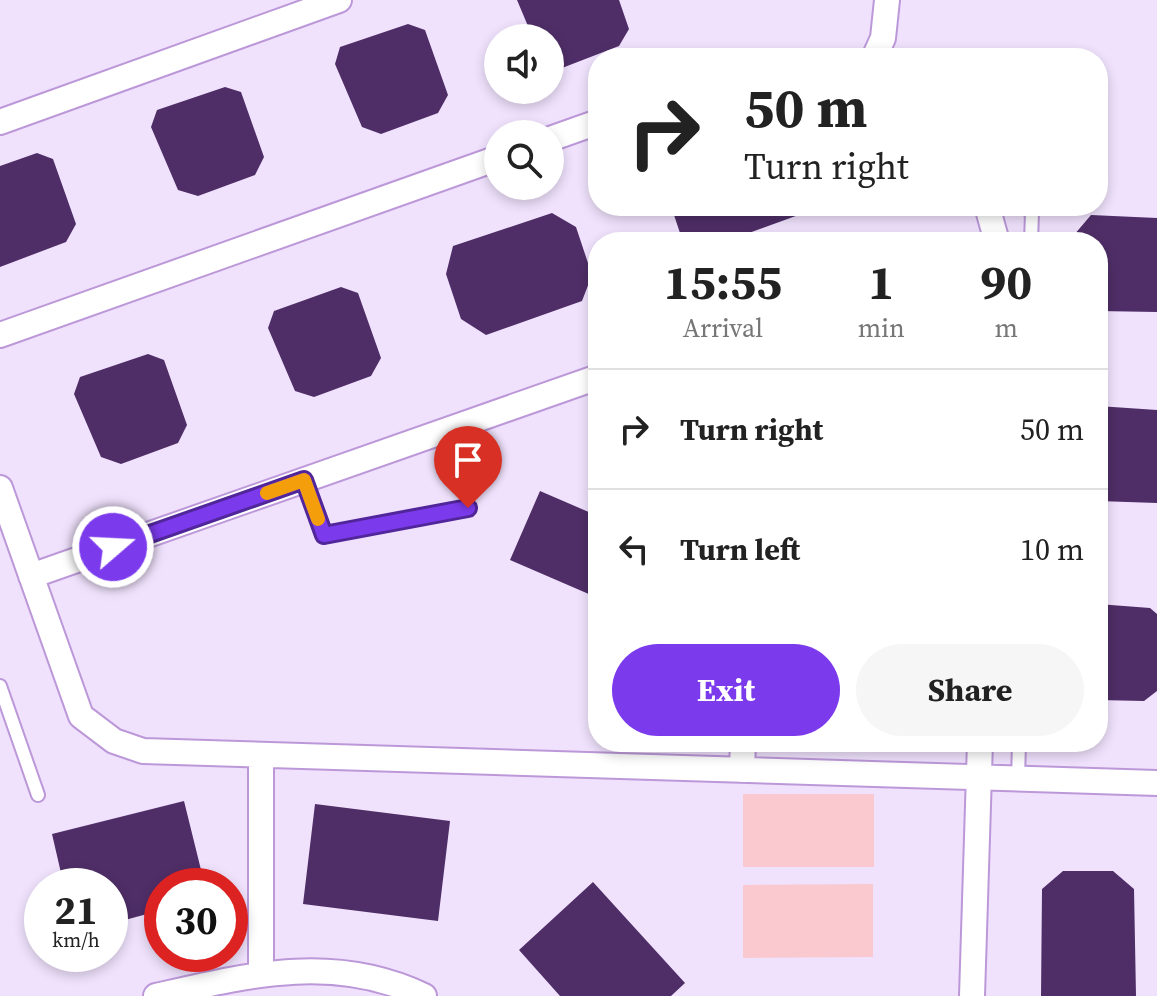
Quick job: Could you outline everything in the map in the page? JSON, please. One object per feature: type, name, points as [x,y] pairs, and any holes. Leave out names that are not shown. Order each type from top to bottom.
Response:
[{"type":"street","points":[[0,122],[339,0]]},
{"type":"street","points":[[878,48],[883,38],[887,0]]},
{"type":"street","points":[[564,134],[588,126]]},
{"type":"street","points":[[0,335],[484,163]]},
{"type":"street","points":[[31,576],[588,381]]},
{"type":"street","points":[[0,488],[81,716],[114,741],[143,751],[1157,783]]},
{"type":"street","points":[[742,770],[743,752]]},
{"type":"street","points":[[972,996],[980,752]]},
{"type":"street","points":[[261,755],[261,972]]},
{"type":"street","points":[[156,996],[261,972],[332,971],[394,982],[424,996]]},
{"type":"lane","points":[[304,480],[324,535],[468,508]]},
{"type":"lane","points":[[0,686],[38,795]]},
{"type":"lane","points":[[1018,780],[1019,752]]},
{"type":"shaded area","points":[[743,794],[874,794],[874,867],[743,867]]},
{"type":"shaded area","points":[[873,884],[873,957],[743,958],[743,885]]},
{"type":"building","points":[[517,0],[619,0],[629,29],[619,46],[588,48],[588,58],[564,67],[564,24],[527,24]]},
{"type":"building","points":[[408,24],[425,30],[448,95],[438,113],[381,134],[362,127],[335,64],[340,47]]},
{"type":"building","points":[[225,87],[241,92],[264,157],[255,175],[198,196],[178,190],[151,127],[157,110]]},
{"type":"building","points":[[37,153],[53,159],[76,224],[66,242],[0,267],[0,166]]},
{"type":"building","points":[[552,213],[576,227],[588,263],[588,285],[582,301],[486,335],[461,319],[446,274],[453,246]]},
{"type":"building","points":[[674,216],[796,216],[752,232],[680,232]]},
{"type":"building","points":[[1090,216],[1157,218],[1157,312],[1108,311],[1108,232],[1077,232]]},
{"type":"building","points":[[341,287],[358,293],[381,358],[371,376],[314,397],[295,391],[268,328],[274,311]]},
{"type":"building","points":[[148,354],[164,360],[187,425],[178,443],[121,464],[101,457],[74,394],[80,377]]},
{"type":"building","points":[[1108,407],[1157,410],[1157,503],[1108,501]]},
{"type":"building","points":[[540,491],[588,512],[588,594],[510,560]]},
{"type":"building","points":[[1108,605],[1150,608],[1157,614],[1157,691],[1144,701],[1108,700]]},
{"type":"building","points":[[184,801],[201,868],[144,868],[144,915],[128,919],[128,868],[60,868],[52,834]]},
{"type":"building","points":[[315,804],[450,821],[438,921],[303,904]]},
{"type":"building","points":[[1063,871],[1113,871],[1134,889],[1136,996],[1041,996],[1042,889]]},
{"type":"building","points":[[593,882],[685,983],[671,996],[560,996],[519,950]]},
{"type":"slow traffic","points":[[267,493],[304,480],[318,519]]},
{"type":"route","points":[[113,547],[304,480],[324,535],[468,508]]}]
